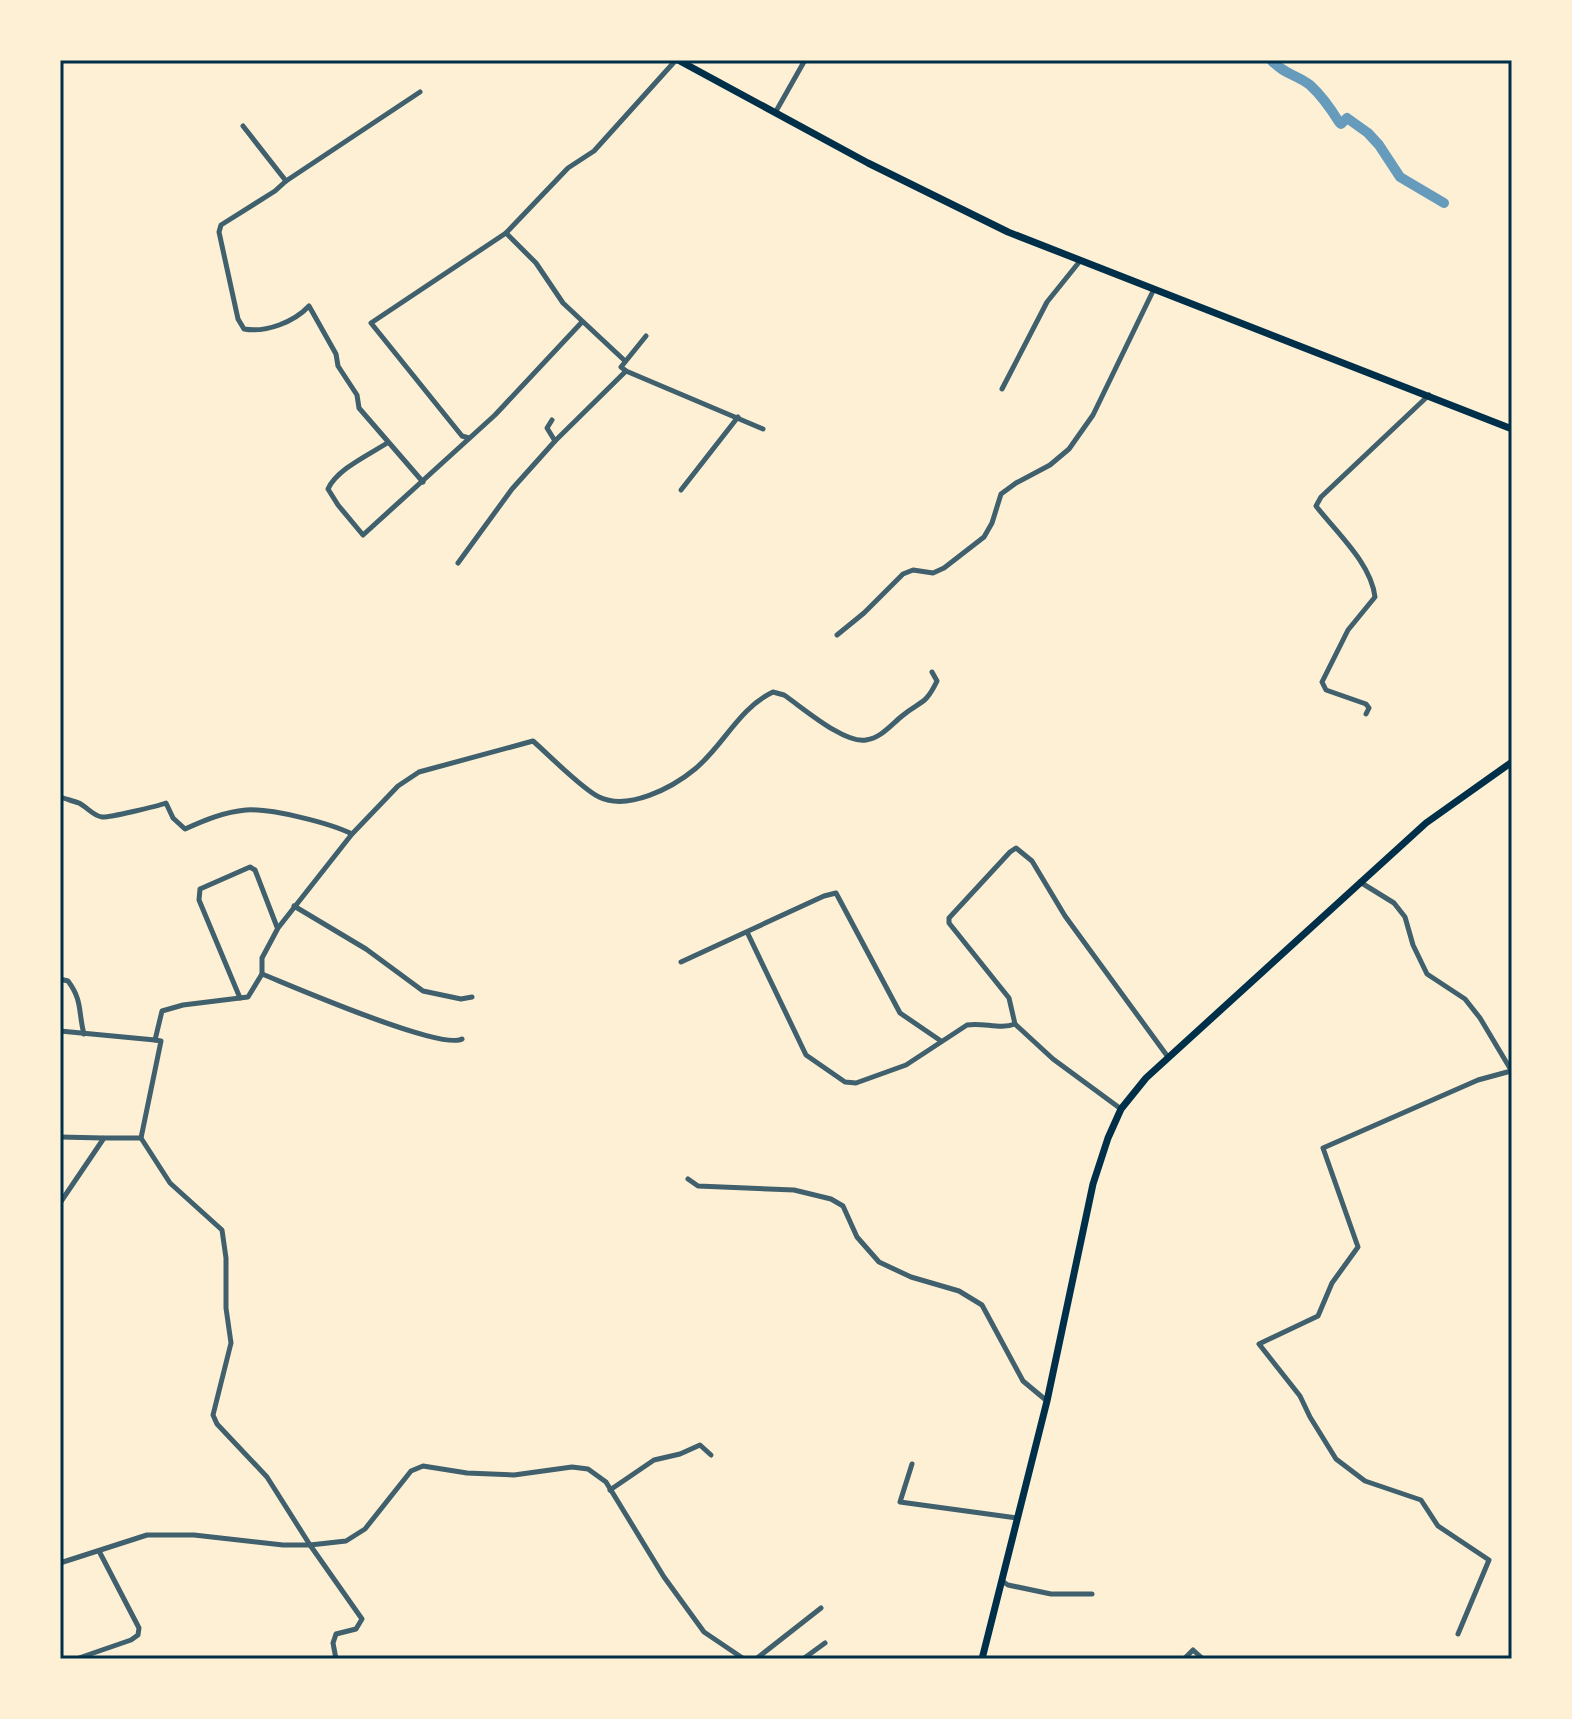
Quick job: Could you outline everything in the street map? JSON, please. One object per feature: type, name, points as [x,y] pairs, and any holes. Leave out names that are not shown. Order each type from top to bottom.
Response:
[{"type":"main road","points":[[677,60],[868,163],[994,225],[1512,429]]},
{"type":"main road","points":[[982,1659],[1047,1401],[1093,1184],[1121,1109],[1146,1078],[1359,881],[1426,823],[1512,762]]},
{"type":"street","points":[[469,438],[462,436],[371,323],[506,233],[568,168],[594,151],[677,60]]},
{"type":"street","points":[[775,113],[805,60]]},
{"type":"street","points":[[420,92],[221,225],[219,232],[238,319],[244,329],[256,332],[290,321],[309,306],[336,354],[338,366],[357,395],[359,408],[423,482]]},
{"type":"street","points":[[243,126],[286,181]]},
{"type":"street","points":[[506,233],[536,263],[563,303],[624,360]]},
{"type":"street","points":[[1002,389],[1047,302],[1080,261]]},
{"type":"street","points":[[837,635],[903,574],[913,570],[933,573],[944,568],[984,537],[1001,494],[1050,465],[1069,449],[1093,415],[1154,289]]},
{"type":"street","points":[[387,443],[352,466],[328,489],[363,535],[495,415],[582,322]]},
{"type":"street","points":[[646,336],[624,360],[621,367],[626,371],[763,429]]},
{"type":"street","points":[[458,563],[512,489],[555,441],[626,371]]},
{"type":"street","points":[[1366,714],[1369,708],[1366,704],[1326,690],[1322,682],[1348,630],[1375,597],[1373,585],[1364,567],[1316,506],[1321,497],[1430,395]]},
{"type":"street","points":[[681,490],[738,417]]},
{"type":"street","points":[[552,420],[547,428],[555,441]]},
{"type":"street","points":[[155,1040],[162,1011],[183,1005],[248,997],[262,974],[262,958],[294,906],[352,834],[398,786],[419,772],[533,741],[598,796],[619,803],[650,797],[695,769],[762,697],[773,692],[784,695],[846,738],[864,741],[883,734],[906,713],[928,699],[937,681],[932,672]]},
{"type":"street","points":[[60,797],[82,804],[97,816],[105,818],[123,812],[153,809],[166,803],[173,818],[185,829],[215,816],[249,810],[318,821],[352,834]]},
{"type":"street","points":[[1121,1109],[1053,1059],[1015,1024],[1009,998],[949,923],[949,918],[1010,852],[1016,848],[1032,861],[1065,916],[1156,1045],[1169,1058]]},
{"type":"street","points":[[240,998],[199,900],[200,889],[250,867],[255,870],[278,928]]},
{"type":"street","points":[[1359,881],[1394,903],[1405,917],[1413,945],[1427,974],[1465,999],[1512,1071],[1478,1080],[1323,1148],[1358,1247],[1332,1283],[1318,1316],[1259,1344],[1300,1396],[1336,1459],[1365,1481],[1421,1500],[1438,1526],[1489,1560],[1458,1634]]},
{"type":"street","points":[[681,962],[836,893],[877,967],[891,1001],[900,1013],[942,1041]]},
{"type":"street","points":[[294,906],[366,949],[423,991],[461,999],[472,997]]},
{"type":"street","points":[[748,934],[806,1055],[845,1082],[856,1083],[906,1065],[967,1025],[977,1023],[1007,1027],[1015,1024]]},
{"type":"street","points":[[262,974],[403,1027],[416,1035],[449,1042],[462,1039]]},
{"type":"street","points":[[60,979],[68,981],[77,993],[84,1034]]},
{"type":"street","points":[[60,1031],[161,1041],[141,1138],[170,1183],[222,1230],[226,1258],[226,1308],[231,1343],[213,1415],[217,1424],[267,1477],[362,1619],[356,1629],[336,1634],[333,1643],[336,1659]]},
{"type":"street","points":[[60,1137],[141,1138]]},
{"type":"street","points":[[60,1203],[104,1138]]},
{"type":"street","points":[[688,1179],[698,1186],[794,1190],[831,1199],[843,1206],[857,1237],[879,1262],[911,1277],[959,1291],[982,1305],[1023,1381],[1047,1401]]},
{"type":"street","points":[[610,1490],[654,1460],[700,1445],[711,1455]]},
{"type":"street","points":[[912,1464],[900,1502],[1017,1518]]},
{"type":"street","points":[[60,1563],[147,1535],[194,1535],[283,1545],[346,1541],[365,1529],[411,1471],[423,1466],[467,1473],[514,1475],[572,1467],[588,1469],[606,1482],[664,1577],[704,1632],[744,1659]]},
{"type":"street","points":[[76,1659],[138,1635],[139,1628],[99,1551]]},
{"type":"street","points":[[1002,1581],[1051,1594],[1092,1594]]},
{"type":"street","points":[[756,1659],[821,1608]]},
{"type":"street","points":[[803,1659],[825,1643]]},
{"type":"street","points":[[1184,1659],[1193,1650],[1203,1659]]},
{"type":"waterway","points":[[1271,60],[1310,85],[1341,124],[1347,118],[1368,133],[1400,177],[1444,203]]}]
